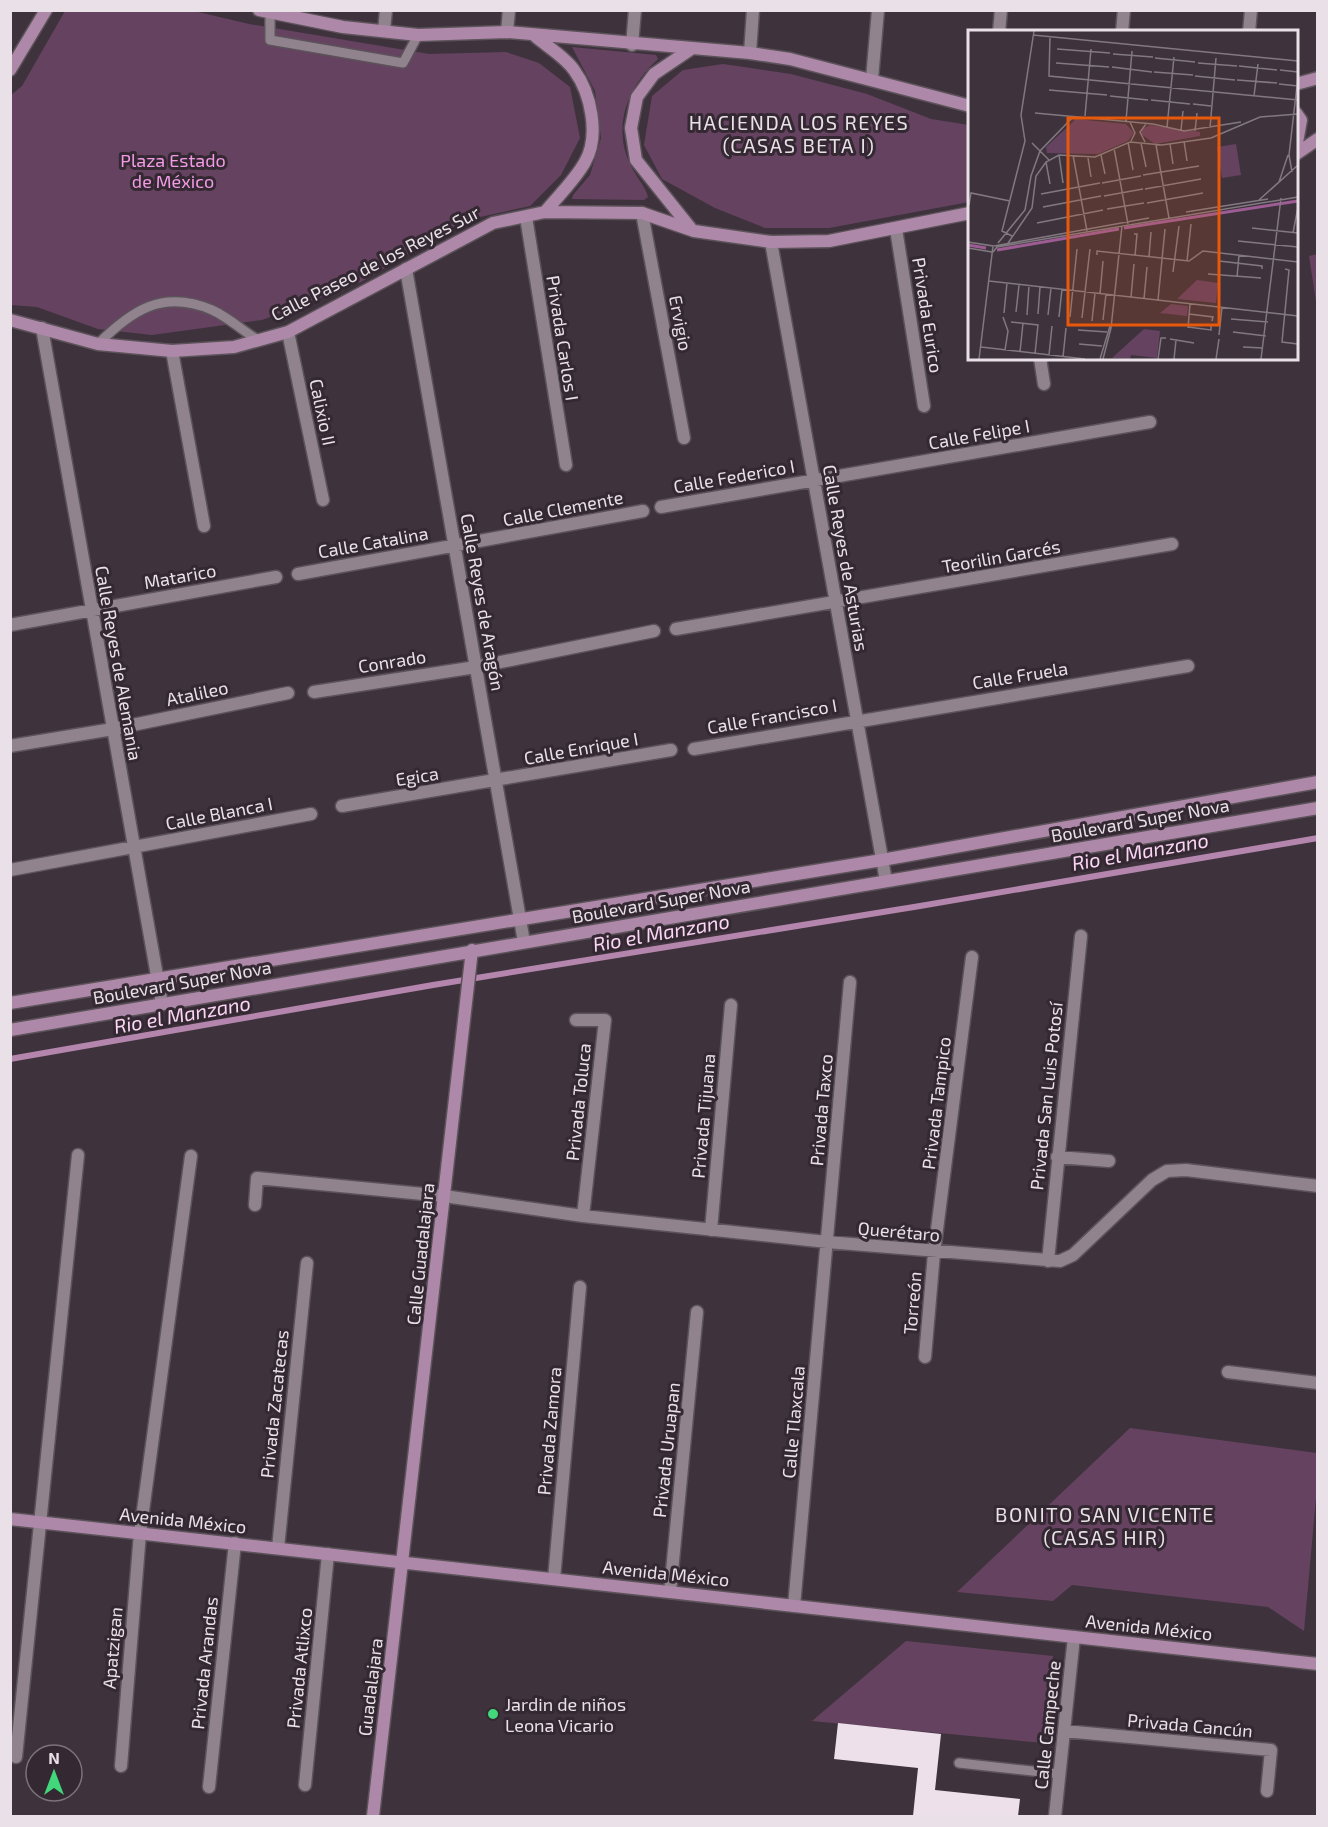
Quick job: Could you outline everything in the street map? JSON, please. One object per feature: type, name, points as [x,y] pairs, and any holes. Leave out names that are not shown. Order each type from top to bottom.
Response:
[{"type":"street","points":[[10,70],[46,10]]},
{"type":"street","points":[[384,31],[386,10]]},
{"type":"street","points":[[507,32],[509,10]]},
{"type":"street","points":[[632,45],[634,10]]},
{"type":"street","points":[[750,53],[753,10]]},
{"type":"street","points":[[872,79],[878,10]]},
{"type":"street","points":[[999,30],[1001,10]]},
{"type":"street","points":[[1122,30],[1124,10]]},
{"type":"street","points":[[1249,30],[1251,10]]},
{"type":"street","points":[[267,11],[343,27],[418,35],[507,32],[536,37],[750,53],[790,59],[968,106]]},
{"type":"street","points":[[536,37],[573,68],[584,88],[590,107],[592,133],[586,161],[545,212]]},
{"type":"street","points":[[691,49],[654,74],[637,97],[631,128],[636,160],[694,231]]},
{"type":"street","points":[[1298,83],[1317,78]]},
{"type":"street","points":[[1298,116],[1301,120],[1301,133],[1298,142]]},
{"type":"street","points":[[1298,153],[1317,139]]},
{"type":"street","name":"Calle Paseo de los Reyes Sur","points":[[10,320],[98,345],[172,351],[234,347],[288,332],[493,223],[545,212],[642,213],[694,231],[771,242],[829,241],[968,213]]},
{"type":"street","name":"Ervigio","points":[[642,213],[684,438]]},
{"type":"street","name":"Privada Carlos I","points":[[525,217],[566,465]]},
{"type":"street","name":"Privada Eurico","points":[[896,229],[924,406]]},
{"type":"street","name":"Calle Reyes de Asturias","points":[[771,242],[886,881]]},
{"type":"street","name":"Calle Reyes de Aragón","points":[[406,269],[524,942]]},
{"type":"street","name":"Calle Reyes de Alemania","points":[[42,328],[162,1004]]},
{"type":"street","name":"Calixio II","points":[[288,332],[323,500]]},
{"type":"street","points":[[172,351],[204,526]]},
{"type":"street","points":[[1040,360],[1044,384]]},
{"type":"street","name":"Calle Felipe I","points":[[814,481],[1150,422]]},
{"type":"street","name":"Calle Federico I","points":[[661,507],[814,481]]},
{"type":"street","name":"Calle Clemente","points":[[455,547],[643,511]]},
{"type":"street","name":"Teorilin Garcés","points":[[676,629],[1172,544]]},
{"type":"street","name":"Calle Catalina","points":[[298,574],[455,547]]},
{"type":"street","name":"Matarico","points":[[10,625],[276,577]]},
{"type":"street","name":"Conrado","points":[[314,692],[476,667],[654,631]]},
{"type":"street","name":"Calle Fruela","points":[[857,720],[1188,666]]},
{"type":"street","name":"Atalileo","points":[[10,747],[113,729],[288,693]]},
{"type":"street","name":"Calle Francisco I","points":[[694,748],[857,720]]},
{"type":"street","name":"Calle Enrique I","points":[[496,781],[671,750]]},
{"type":"street","name":"Egica","points":[[342,806],[496,781]]},
{"type":"street","name":"Boulevard Super Nova","points":[[10,1003],[882,860],[1317,782]]},
{"type":"street","name":"Boulevard Super Nova","points":[[10,1030],[471,956],[524,942],[1317,808]]},
{"type":"street","name":"Calle Blanca I","points":[[10,870],[310,814]]},
{"type":"street","name":"Privada San Luis Potosí","points":[[1048,1261],[1081,936]]},
{"type":"street","name":"Calle Guadalajara","points":[[404,1562],[471,956]]},
{"type":"street","name":"Privada Tampico","points":[[934,1252],[972,957]]},
{"type":"street","name":"Privada Taxco","points":[[827,1242],[850,982]]},
{"type":"street","name":"Privada Tijuana","points":[[711,1230],[731,1005]]},
{"type":"street","name":"Privada Toluca","points":[[576,1020],[605,1020],[584,1216]]},
{"type":"street","points":[[16,1757],[78,1155]]},
{"type":"street","name":"Apatzigan","points":[[121,1766],[140,1533],[191,1156]]},
{"type":"street","points":[[1057,1157],[1109,1161]]},
{"type":"street","name":"Querétaro","points":[[255,1205],[256,1178],[444,1196],[584,1216],[827,1242],[1060,1261],[1073,1255],[1152,1180],[1167,1171],[1186,1170],[1317,1186]]},
{"type":"street","name":"Calle Tlaxcala","points":[[794,1606],[827,1242]]},
{"type":"street","name":"Torreón","points":[[925,1357],[934,1252]]},
{"type":"street","name":"Privada Zacatecas","points":[[278,1548],[307,1263]]},
{"type":"street","name":"Privada Zamora","points":[[554,1579],[580,1287]]},
{"type":"street","name":"Privada Uruapan","points":[[670,1592],[697,1312]]},
{"type":"street","points":[[1228,1372],[1317,1383]]},
{"type":"street","name":"Avenida México","points":[[10,1519],[1317,1664]]},
{"type":"street","name":"Privada Arandas","points":[[209,1787],[236,1544]]},
{"type":"street","name":"Privada Atlixco","points":[[305,1785],[328,1554]]},
{"type":"street","name":"Guadalajara","points":[[373,1816],[404,1562]]},
{"type":"street","name":"Calle Campeche","points":[[1055,1816],[1074,1637]]},
{"type":"street","name":"Privada Cancún","points":[[1064,1731],[1271,1750],[1268,1791]]},
{"type":"lane","points":[[267,11],[270,40],[403,63],[418,35]]},
{"type":"lane","points":[[98,345],[123,319],[146,306],[178,302],[212,310],[258,340]]},
{"type":"lane","points":[[959,1763],[1060,1774]]},
{"type":"green space","name":"Plaza Estado de México","points":[[65,11],[194,11],[249,24],[429,54],[506,52],[539,63],[570,87],[580,138],[561,175],[530,206],[466,220],[361,282],[262,320],[152,335],[98,329],[37,307],[11,305],[10,96],[22,86]]},
{"type":"green space","points":[[572,47],[656,55],[658,59],[638,81],[626,107],[623,121],[625,150],[632,168],[647,193],[648,197],[644,200],[572,199],[590,175],[601,138],[595,91]]},
{"type":"green space","points":[[723,64],[791,74],[867,94],[931,119],[968,125],[968,202],[829,228],[765,228],[715,208],[662,179],[644,145],[652,96],[683,70]]},
{"type":"green space","points":[[1318,254],[1317,308],[1309,256]]},
{"type":"green space","points":[[1130,1428],[1317,1453],[1317,1487],[1304,1631],[1268,1607],[1072,1585],[1053,1601],[957,1592]]},
{"type":"green space","points":[[906,1641],[1053,1656],[1043,1743],[812,1721]]},
{"type":"building","points":[[838,1723],[941,1734],[935,1790],[1020,1799],[1018,1816],[913,1816],[918,1768],[834,1759]]},
{"type":"waterway","name":"Rio el Manzano","points":[[10,1059],[433,985],[920,906],[1318,838]]},
{"type":"place","name":"Jardin de niños Leona Vicario","points":[[493,1714]]},
{"type":"district","name":"HACIENDA LOS REYES (CASAS BETA I)","points":[[799,134]]},
{"type":"district","name":"BONITO SAN VICENTE (CASAS HIR)","points":[[1105,1526]]}]
